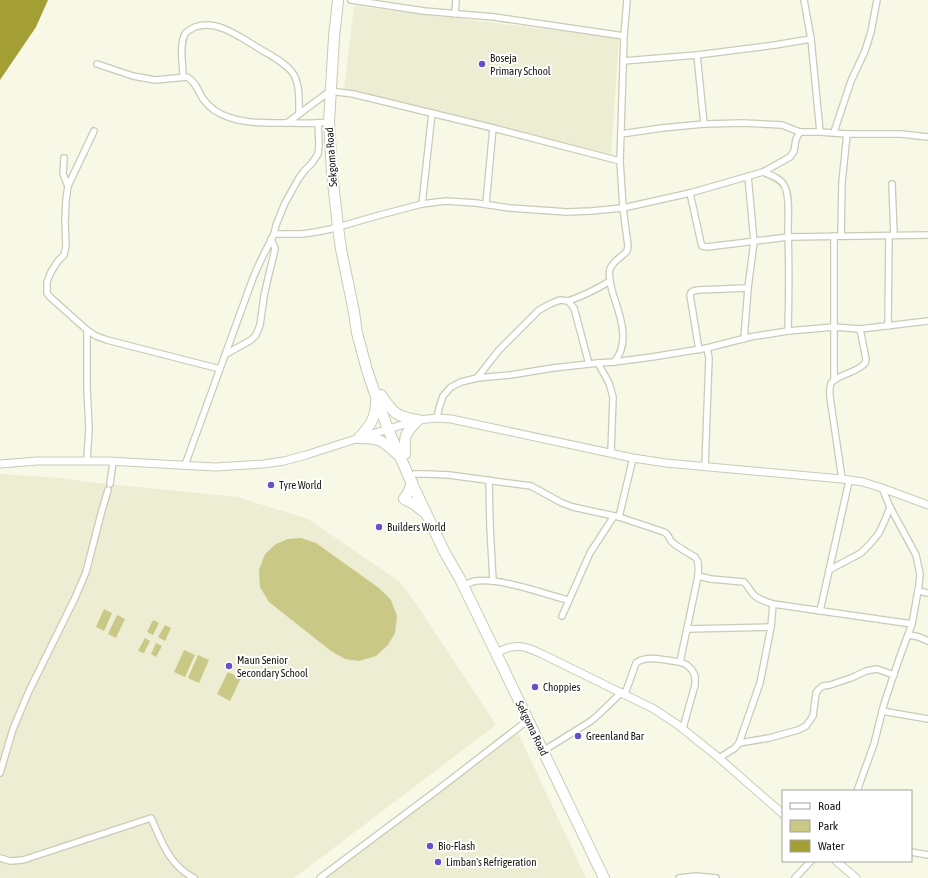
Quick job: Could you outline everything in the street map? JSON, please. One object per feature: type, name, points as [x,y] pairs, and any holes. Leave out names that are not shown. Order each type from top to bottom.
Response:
[{"type":"highway","name":"Sekgoma Road","points":[[338,0],[334,31],[330,91],[329,122],[332,174],[338,227],[345,268],[357,333],[366,370],[379,396],[427,515],[496,653],[604,878]]},
{"type":"highway","points":[[379,396],[393,412],[407,418],[418,420]]},
{"type":"highway","points":[[359,438],[372,422],[379,396]]},
{"type":"highway","points":[[359,438],[373,438],[381,440],[403,455],[406,436],[418,420]]},
{"type":"highway","name":"Sekgoma Road","points":[[413,478],[449,548],[461,582]]},
{"type":"highway","points":[[413,478],[409,491],[404,499],[421,509],[427,515]]},
{"type":"street","points":[[351,0],[424,12],[494,18],[624,36]]},
{"type":"street","points":[[455,14],[456,0]]},
{"type":"street","points":[[614,362],[618,358],[623,340],[619,311],[610,284],[609,274],[613,264],[627,251],[628,246],[623,208],[620,161],[624,36],[627,0]]},
{"type":"street","points":[[804,0],[810,39],[820,132]]},
{"type":"street","points":[[834,132],[851,81],[865,51],[871,32],[877,0]]},
{"type":"street","points":[[183,77],[182,49],[183,39],[186,33],[197,27],[218,27],[231,32],[280,61],[289,68],[294,74],[297,82],[300,114]]},
{"type":"street","points":[[623,61],[696,55],[810,39]]},
{"type":"street","points":[[696,55],[704,124]]},
{"type":"street","points":[[97,64],[133,76],[155,80],[187,77],[196,86],[204,101],[214,110],[225,116],[239,120],[269,123],[318,124],[329,122]]},
{"type":"street","points":[[287,123],[330,91],[353,94],[432,113],[620,161]]},
{"type":"street","points":[[422,204],[432,113]]},
{"type":"street","points":[[621,134],[704,124],[742,123],[777,124],[787,126],[800,132],[901,134],[926,136]]},
{"type":"street","points":[[185,465],[253,278],[273,237],[280,212],[290,192],[318,154],[318,124]]},
{"type":"street","points":[[486,204],[493,128]]},
{"type":"street","points":[[94,131],[68,186],[65,223],[66,246],[64,255],[58,261],[48,278],[46,287],[47,293],[87,330],[96,336],[106,340],[220,369]]},
{"type":"street","points":[[273,237],[316,232],[422,204],[446,202],[476,203],[510,208],[567,212],[623,208],[690,193],[763,172],[790,157],[794,152],[796,139],[800,132]]},
{"type":"street","points":[[820,611],[837,536],[846,480],[830,397],[831,384],[834,380],[834,327],[838,236],[842,182],[848,134]]},
{"type":"street","points":[[64,158],[64,174],[68,186]]},
{"type":"street","points":[[763,172],[770,174],[781,181],[785,185],[787,192],[788,331]]},
{"type":"street","points":[[744,339],[748,288],[754,242],[748,176]]},
{"type":"street","points":[[888,326],[892,235],[892,184]]},
{"type":"street","points":[[690,193],[702,246],[707,247],[788,237],[928,235]]},
{"type":"street","points":[[226,354],[245,344],[256,335],[260,325],[268,274],[274,254],[275,248],[273,237]]},
{"type":"street","points":[[477,378],[499,350],[539,310],[560,300],[568,301],[579,297],[610,281]]},
{"type":"street","points":[[699,350],[690,295],[691,292],[698,290],[748,288]]},
{"type":"street","points":[[568,301],[574,308],[588,364]]},
{"type":"street","points":[[437,418],[444,396],[451,387],[461,382],[477,378],[614,362],[699,350],[744,339],[788,331],[834,327],[860,329],[928,321]]},
{"type":"street","points":[[834,380],[859,369],[865,363],[866,359],[860,329]]},
{"type":"street","points":[[87,330],[87,389],[89,428],[87,461]]},
{"type":"street","points":[[705,467],[709,358],[707,348]]},
{"type":"street","points":[[598,363],[609,383],[613,397],[611,453]]},
{"type":"street","points":[[0,464],[37,461],[87,461],[216,467],[264,464],[284,461],[306,455],[418,420],[437,418],[451,419],[633,458],[666,463],[863,482],[928,505]]},
{"type":"street","points":[[562,616],[590,553],[616,517],[633,458]]},
{"type":"street","points":[[110,484],[113,462]]},
{"type":"street","points":[[413,478],[427,474],[449,475],[531,486],[562,503],[573,507],[616,517],[667,533],[672,542],[695,557],[698,563],[698,576],[680,662]]},
{"type":"street","points":[[489,480],[493,581]]},
{"type":"street","points":[[857,790],[874,744],[882,711],[909,635],[920,574],[916,555],[890,507],[882,488]]},
{"type":"street","points":[[0,773],[13,729],[26,698],[75,598],[86,572],[108,490]]},
{"type":"street","points":[[829,570],[861,553],[870,544],[879,532],[890,507]]},
{"type":"street","points":[[698,576],[744,582],[755,596],[773,604],[912,624]]},
{"type":"street","points":[[461,582],[493,581],[508,583],[568,600]]},
{"type":"street","points":[[918,591],[928,593]]},
{"type":"street","points":[[718,758],[735,748],[739,743],[760,683],[771,627],[773,604]]},
{"type":"street","points":[[687,629],[771,627]]},
{"type":"street","points":[[909,635],[920,637],[928,641]]},
{"type":"street","points":[[496,653],[511,647],[520,646],[528,648],[654,709],[683,728],[782,813]]},
{"type":"street","points":[[543,751],[598,715],[623,693],[636,664],[639,661],[650,658],[680,662],[687,665],[692,670],[695,685],[683,728]]},
{"type":"street","points":[[739,743],[769,738],[798,730],[806,726],[813,716],[816,694],[823,686],[837,683],[866,671],[876,669],[894,675]]},
{"type":"street","points":[[882,711],[928,719]]},
{"type":"street","points":[[320,878],[528,720]]},
{"type":"street","points":[[0,858],[22,860],[151,818],[168,855],[173,862],[194,878]]},
{"type":"street","points":[[912,852],[928,855]]},
{"type":"street","points":[[795,878],[810,862]]},
{"type":"street","points":[[837,862],[856,878]]},
{"type":"street","points":[[679,878],[696,876],[716,878]]},
{"type":"shaded area","name":"Boseja Primary School","points":[[354,6],[619,38],[611,154],[344,90]]},
{"type":"shaded area","name":"Maun Senior Secondary School","points":[[0,474],[59,478],[237,497],[308,519],[400,582],[419,608],[496,725],[294,878],[0,878]]},
{"type":"shaded area","points":[[518,733],[586,878],[326,878]]},
{"type":"green space","points":[[301,538],[316,543],[379,588],[391,600],[397,616],[395,633],[388,645],[376,656],[359,661],[345,659],[331,651],[269,602],[260,587],[259,570],[265,554],[276,544],[288,539]]},
{"type":"green space","points":[[104,609],[112,613],[104,631],[96,627]]},
{"type":"green space","points":[[117,615],[125,619],[116,638],[108,634]]},
{"type":"green space","points":[[153,620],[159,623],[153,635],[147,632]]},
{"type":"green space","points":[[165,625],[171,628],[165,641],[158,637]]},
{"type":"green space","points":[[145,638],[150,641],[144,653],[138,651]]},
{"type":"green space","points":[[156,643],[162,646],[156,657],[151,654]]},
{"type":"green space","points":[[184,650],[195,655],[185,677],[174,672]]},
{"type":"green space","points":[[198,655],[209,660],[199,683],[188,678]]},
{"type":"green space","points":[[228,672],[241,678],[230,701],[217,694]]},
{"type":"water","points":[[0,0],[48,0],[36,27],[0,80]]},
{"type":"place","name":"Boseja Primary School","points":[[482,64]]},
{"type":"place","name":"Tyre World","points":[[271,485]]},
{"type":"place","name":"Builders World","points":[[379,527]]},
{"type":"place","name":"Maun Senior Secondary School","points":[[229,666]]},
{"type":"place","name":"Choppies","points":[[535,687]]},
{"type":"place","name":"Greenland Bar","points":[[578,736]]},
{"type":"place","name":"Bio-Flash","points":[[430,846]]},
{"type":"place","name":"Limban's Refrigeration","points":[[438,862]]}]
